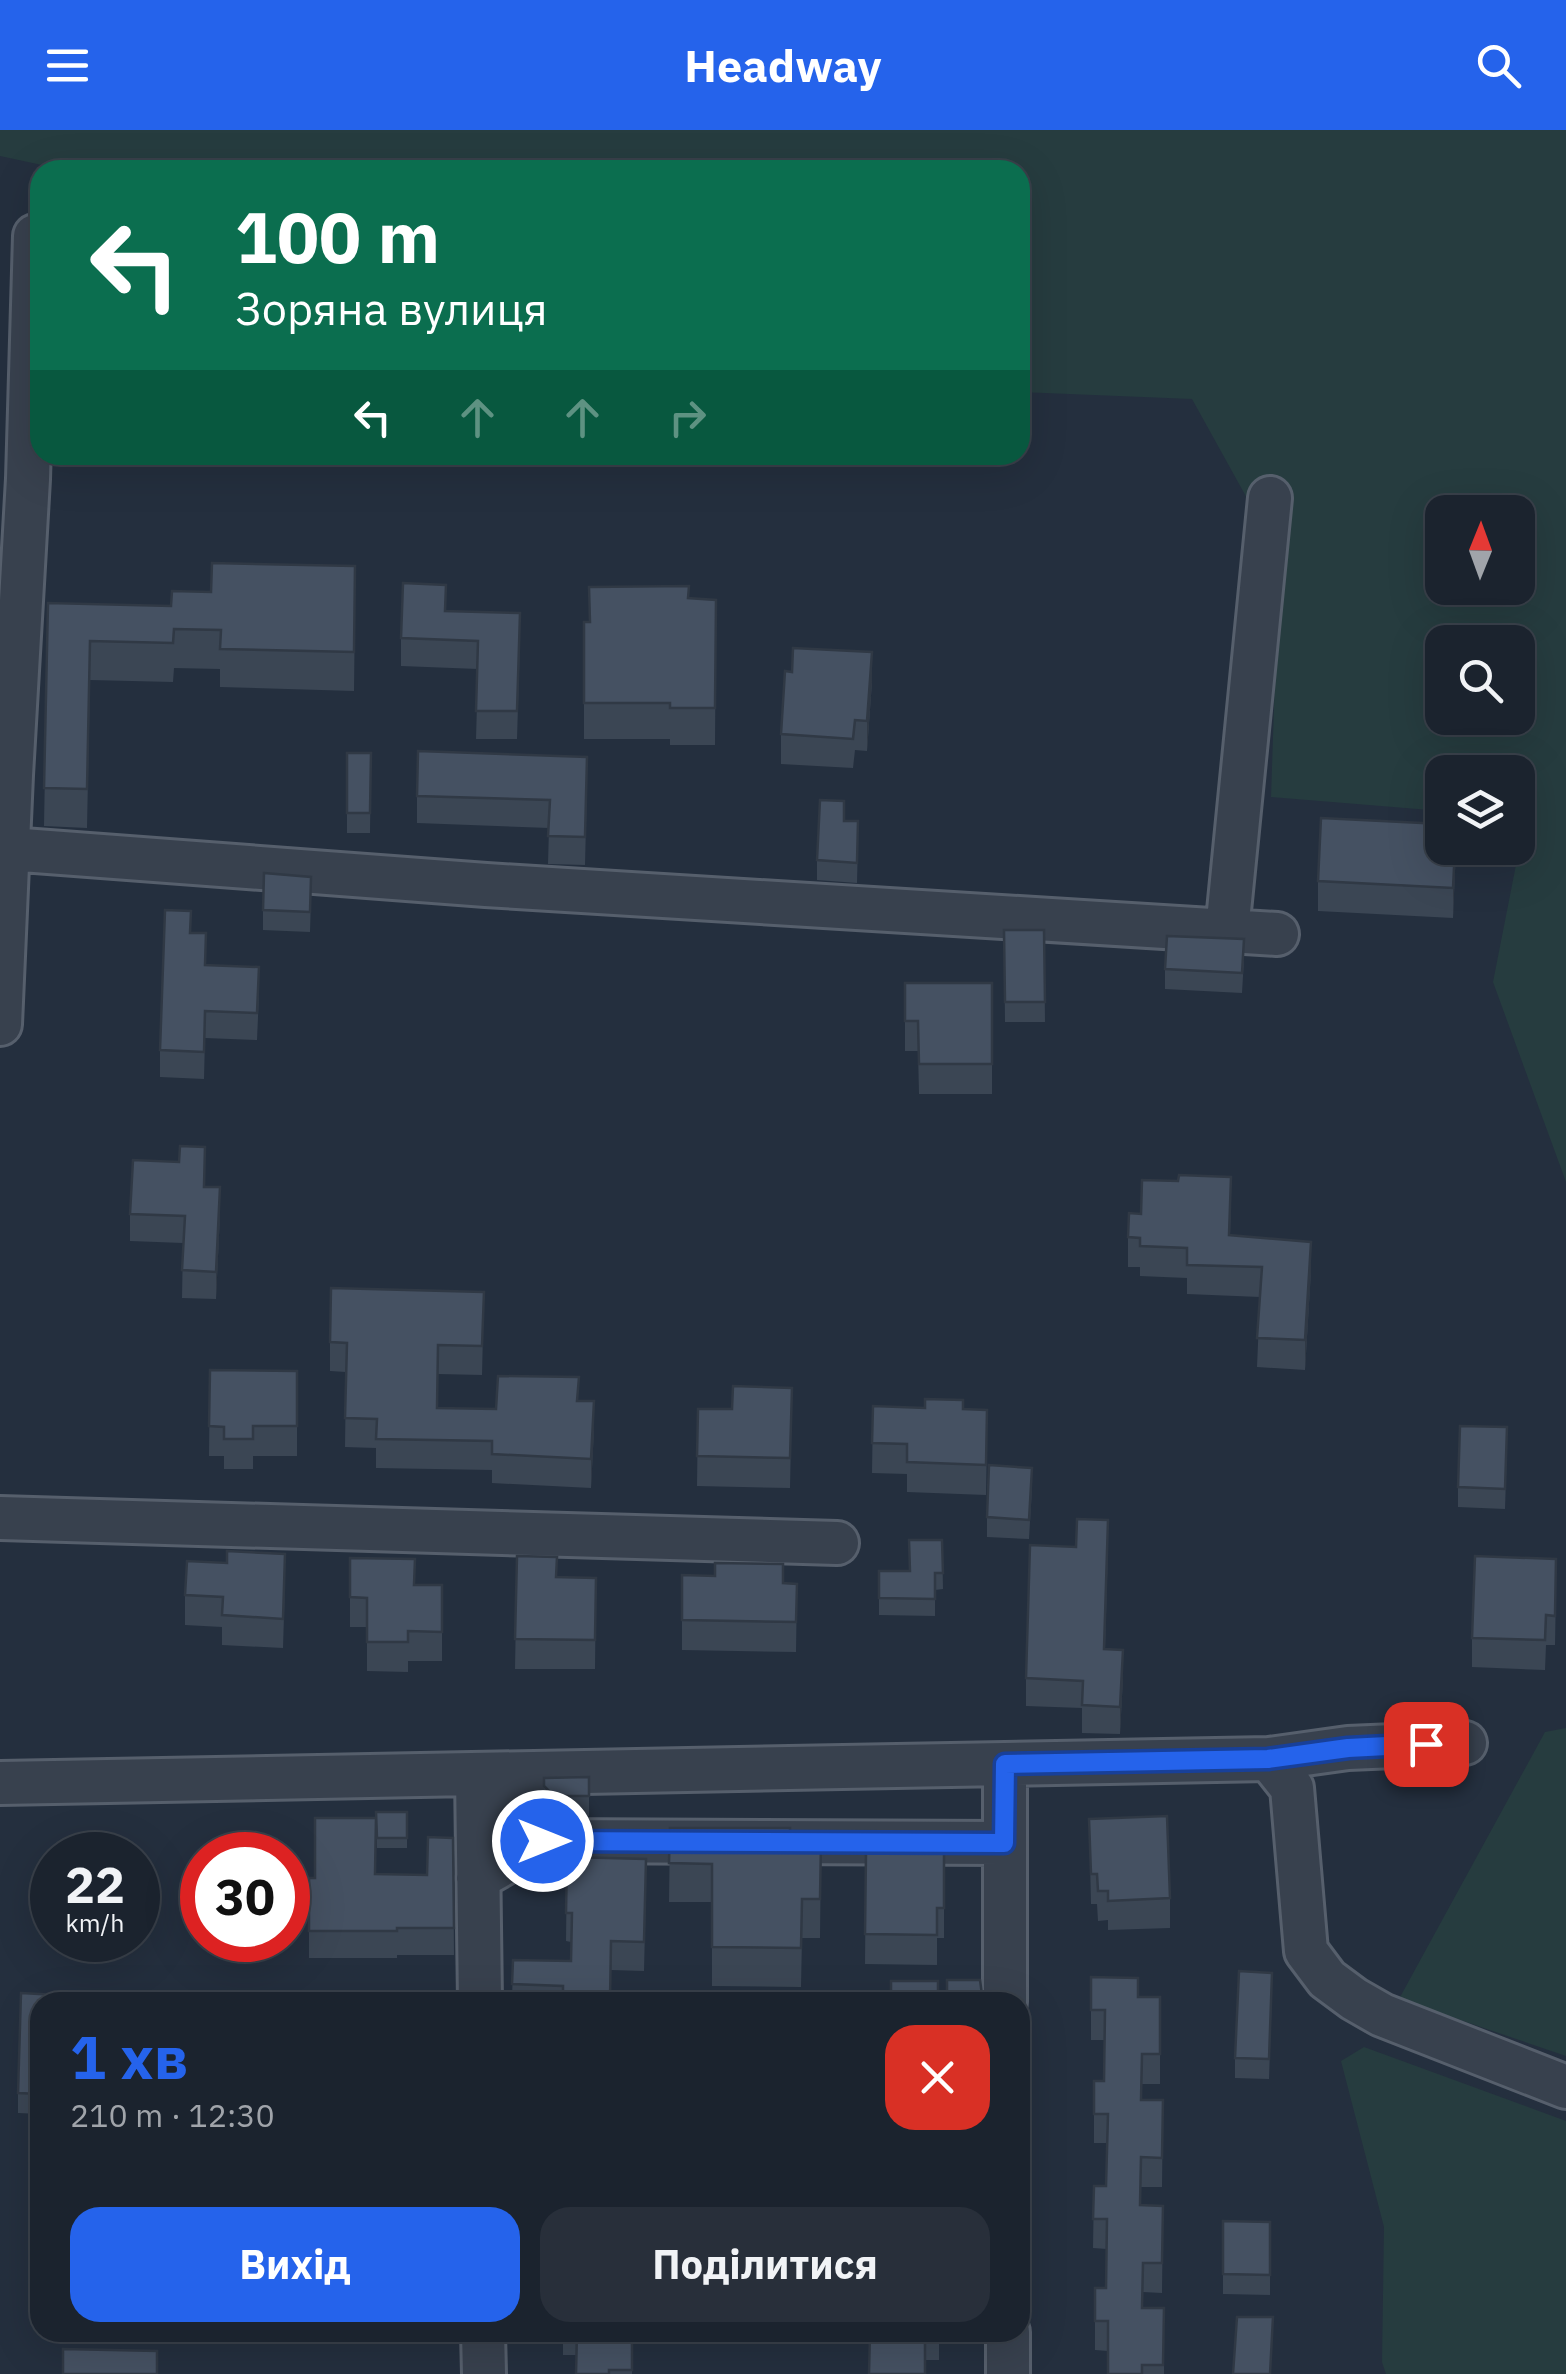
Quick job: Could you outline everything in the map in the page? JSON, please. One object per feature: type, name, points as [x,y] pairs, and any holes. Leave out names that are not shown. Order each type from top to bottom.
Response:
[{"type":"street","points":[[0,1024],[9,850],[5,774],[14,476],[30,284]]},
{"type":"street","points":[[1227,931],[1270,498]]},
{"type":"street","points":[[9,850],[486,885],[1277,934]]},
{"type":"street","points":[[0,1518],[837,1542]]},
{"type":"street","points":[[0,1783],[1268,1759],[1348,1748],[1465,1743]]},
{"type":"street","points":[[1268,1759],[1292,1788],[1306,1952],[1327,1978],[1382,2014],[1566,2087]]},
{"type":"street","points":[[1005,1764],[1005,1992]]},
{"type":"street","points":[[477,1774],[543,1841]]},
{"type":"street","points":[[477,1774],[480,1992]]},
{"type":"street","points":[[478,1878],[543,1841],[1004,1843]]},
{"type":"street","points":[[483,2342],[484,2374]]},
{"type":"street","points":[[1008,2342],[1008,2374]]},
{"type":"green space","points":[[0,130],[1566,130],[1566,1182],[1493,982],[1516,865],[1535,865],[1535,755],[1425,755],[1425,810],[1271,797],[1279,556],[1192,399],[1030,392],[1030,160],[30,160],[0,156]]},
{"type":"green space","points":[[1566,1728],[1566,2056],[1399,1999],[1545,1732]]},
{"type":"green space","points":[[1364,2047],[1566,2121],[1566,2374],[1386,2374],[1382,2362],[1384,2227],[1341,2061]]},
{"type":"building","points":[[212,563],[355,566],[354,652],[220,649],[221,630],[174,629],[173,643],[90,641],[87,789],[44,788],[48,603],[171,606],[172,591],[211,592]]},
{"type":"building","points":[[403,583],[446,585],[445,611],[520,613],[517,711],[476,711],[478,641],[401,638]]},
{"type":"building","points":[[689,586],[688,598],[716,600],[715,708],[670,708],[670,703],[584,703],[584,622],[590,622],[589,587]]},
{"type":"building","points":[[793,648],[872,652],[867,721],[855,720],[853,739],[781,734],[785,671],[792,672]]},
{"type":"building","points":[[418,751],[587,757],[585,837],[548,836],[550,800],[417,796]]},
{"type":"building","points":[[347,753],[371,753],[370,813],[347,813]]},
{"type":"building","points":[[820,800],[844,801],[844,821],[858,821],[857,863],[817,860]]},
{"type":"building","points":[[1321,818],[1425,823],[1425,865],[1454,865],[1453,888],[1318,881]]},
{"type":"building","points":[[264,873],[311,877],[310,912],[263,910]]},
{"type":"building","points":[[165,910],[191,911],[190,933],[206,933],[205,965],[259,967],[257,1013],[205,1011],[204,1052],[160,1050]]},
{"type":"building","points":[[1004,930],[1044,930],[1045,1002],[1005,1002]]},
{"type":"building","points":[[1167,936],[1244,939],[1242,973],[1165,969]]},
{"type":"building","points":[[905,983],[992,983],[992,1064],[919,1064],[918,1021],[905,1021]]},
{"type":"building","points":[[180,1146],[205,1147],[204,1187],[220,1187],[216,1272],[182,1270],[185,1216],[130,1214],[133,1160],[179,1162]]},
{"type":"building","points":[[1179,1175],[1231,1177],[1229,1235],[1311,1242],[1305,1340],[1257,1338],[1262,1267],[1187,1265],[1187,1248],[1140,1246],[1140,1238],[1128,1237],[1129,1213],[1141,1214],[1142,1180],[1178,1181]]},
{"type":"building","points":[[331,1288],[484,1292],[482,1346],[438,1345],[437,1408],[496,1409],[498,1376],[579,1377],[577,1401],[594,1401],[591,1459],[492,1454],[492,1441],[376,1439],[377,1419],[345,1418],[347,1343],[330,1342]]},
{"type":"building","points":[[210,1370],[297,1371],[297,1426],[253,1426],[253,1439],[224,1439],[224,1427],[209,1426]]},
{"type":"building","points":[[733,1386],[792,1388],[790,1458],[697,1456],[698,1409],[732,1409]]},
{"type":"building","points":[[925,1399],[963,1400],[963,1409],[987,1410],[986,1465],[907,1462],[907,1444],[872,1443],[873,1406],[925,1408]]},
{"type":"building","points":[[1460,1426],[1507,1427],[1505,1489],[1458,1487]]},
{"type":"building","points":[[989,1465],[1032,1468],[1029,1520],[987,1517]]},
{"type":"building","points":[[1077,1519],[1108,1520],[1104,1649],[1123,1650],[1120,1707],[1082,1705],[1083,1681],[1026,1678],[1030,1545],[1076,1547]]},
{"type":"building","points":[[909,1540],[942,1540],[943,1573],[935,1573],[935,1599],[879,1598],[879,1571],[910,1571]]},
{"type":"building","points":[[227,1551],[285,1554],[283,1619],[222,1615],[223,1597],[185,1595],[187,1561],[227,1563]]},
{"type":"building","points":[[517,1556],[557,1557],[556,1577],[596,1578],[595,1640],[515,1639]]},
{"type":"building","points":[[1475,1556],[1556,1559],[1555,1616],[1546,1615],[1545,1640],[1472,1638]]},
{"type":"building","points":[[350,1558],[415,1559],[414,1585],[442,1585],[442,1632],[408,1631],[408,1642],[367,1642],[367,1598],[350,1597]]},
{"type":"building","points":[[715,1563],[783,1564],[783,1583],[797,1584],[796,1622],[682,1620],[682,1575],[715,1576]]},
{"type":"building","points":[[589,1777],[589,1796],[554,1796],[544,1786],[544,1778]]},
{"type":"building","points":[[376,1812],[407,1812],[407,1838],[377,1838]]},
{"type":"building","points":[[1167,1816],[1170,1898],[1108,1901],[1108,1891],[1098,1891],[1097,1874],[1091,1874],[1089,1819]]},
{"type":"building","points":[[315,1818],[376,1818],[375,1874],[427,1875],[428,1837],[453,1838],[454,1928],[310,1931],[310,1878],[315,1878]]},
{"type":"building","points":[[670,1828],[790,1828],[790,1842],[821,1842],[820,1899],[802,1899],[801,1948],[712,1947],[712,1864],[669,1863]]},
{"type":"building","points":[[866,1852],[944,1853],[944,1908],[937,1908],[937,1935],[865,1934]]},
{"type":"building","points":[[567,1857],[646,1859],[644,1942],[611,1941],[610,1992],[563,1992],[563,1986],[512,1984],[513,1960],[571,1961],[572,1913],[566,1913]]},
{"type":"building","points":[[1239,1971],[1272,1973],[1269,2059],[1235,2058]]},
{"type":"building","points":[[1091,1977],[1138,1978],[1138,1997],[1160,1997],[1160,2054],[1142,2054],[1141,2100],[1163,2100],[1162,2158],[1141,2157],[1140,2205],[1163,2206],[1162,2263],[1143,2263],[1142,2308],[1164,2308],[1163,2365],[1142,2365],[1142,2374],[1108,2374],[1108,2321],[1095,2321],[1095,2288],[1106,2288],[1107,2219],[1093,2219],[1094,2186],[1106,2186],[1108,2114],[1094,2114],[1094,2081],[1104,2081],[1105,2010],[1091,2010]]},
{"type":"building","points":[[947,1980],[980,1980],[982,1992],[947,1992]]},
{"type":"building","points":[[891,1981],[938,1981],[938,1992],[891,1992]]},
{"type":"building","points":[[21,1993],[30,1994],[30,2094],[18,2093]]},
{"type":"building","points":[[1223,2221],[1270,2222],[1270,2275],[1223,2274]]},
{"type":"building","points":[[1237,2317],[1273,2317],[1270,2374],[1233,2374]]},
{"type":"building","points":[[577,2342],[632,2342],[632,2370],[576,2374]]},
{"type":"building","points":[[870,2342],[925,2342],[925,2374],[869,2374]]},
{"type":"building","points":[[63,2349],[157,2351],[157,2374],[63,2374]]},
{"type":"route","points":[[543,1841],[1004,1843],[1005,1764],[1268,1759],[1348,1748],[1426,1744]]}]
